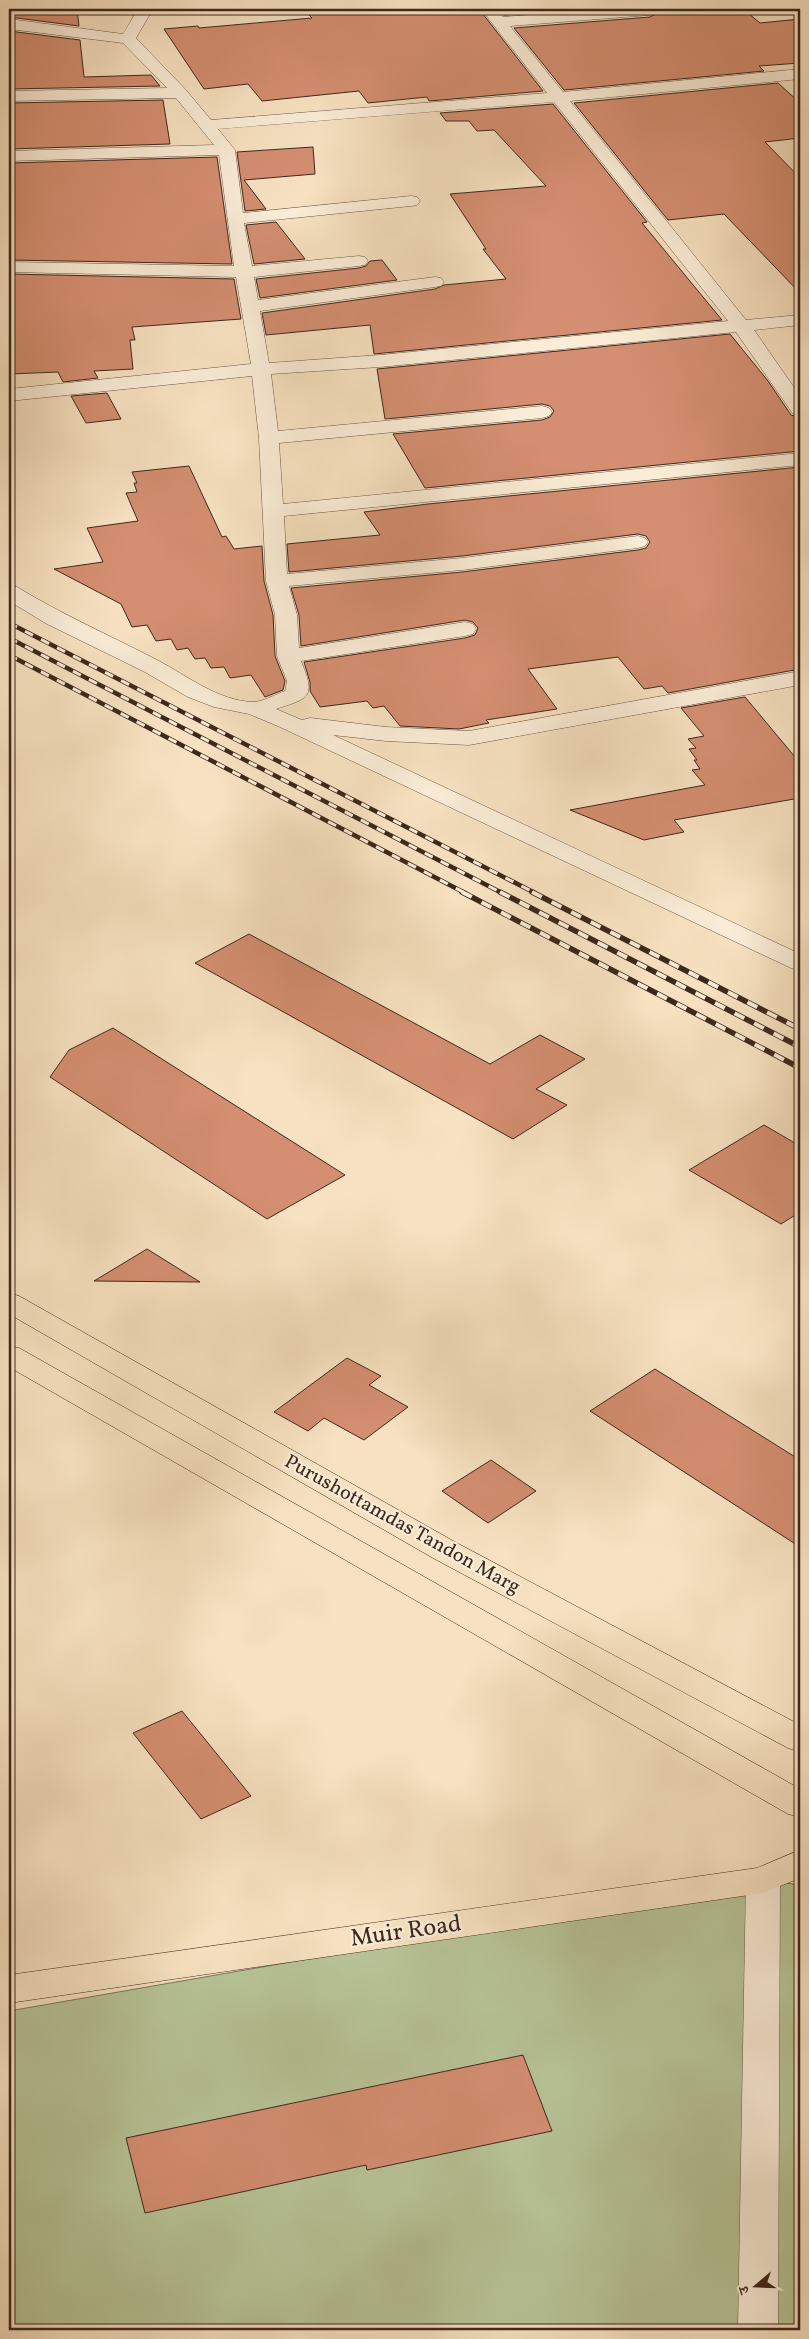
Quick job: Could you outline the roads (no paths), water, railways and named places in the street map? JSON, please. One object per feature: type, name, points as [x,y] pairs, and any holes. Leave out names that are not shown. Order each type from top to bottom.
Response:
[{"type":"main road","name":"Purushottamdas Tandon Marg","points":[[9,1302],[444,1550],[800,1740]]},
{"type":"main road","points":[[9,1355],[800,1804]]},
{"type":"main road","name":"Muir Road","points":[[9,1989],[763,1880],[800,1863]]},
{"type":"street","points":[[128,39],[145,9]]},
{"type":"street","points":[[488,9],[742,327],[800,410]]},
{"type":"street","points":[[500,22],[650,10]]},
{"type":"street","points":[[9,24],[128,39],[180,93],[227,150],[235,219],[262,368],[269,438],[277,581],[286,615],[288,656],[298,681],[296,695],[255,709]]},
{"type":"street","points":[[205,124],[558,97],[800,74]]},
{"type":"street","points":[[9,96],[180,93]]},
{"type":"street","points":[[9,156],[227,150]]},
{"type":"street","points":[[235,219],[411,201]]},
{"type":"street","points":[[9,267],[246,272],[359,261]]},
{"type":"street","points":[[250,307],[435,282]]},
{"type":"street","points":[[9,395],[262,368],[380,361],[800,320]]},
{"type":"street","points":[[269,438],[542,412]]},
{"type":"street","points":[[272,511],[800,459]]},
{"type":"street","points":[[277,581],[462,564],[638,542]]},
{"type":"street","points":[[9,592],[55,619],[151,666],[196,692],[222,702],[255,709],[288,722],[800,964]]},
{"type":"street","points":[[288,656],[465,629]]},
{"type":"street","points":[[288,722],[386,734],[469,738],[800,678]]},
{"type":"street","points":[[758,2330],[763,1880]]},
{"type":"railway","points":[[9,623],[535,893]]},
{"type":"railway","points":[[9,638],[502,893]]},
{"type":"railway","points":[[9,655],[465,893]]},
{"type":"railway","points":[[462,892],[800,1068]]},
{"type":"railway","points":[[500,892],[800,1047]]},
{"type":"railway","points":[[532,892],[800,1029]]}]
